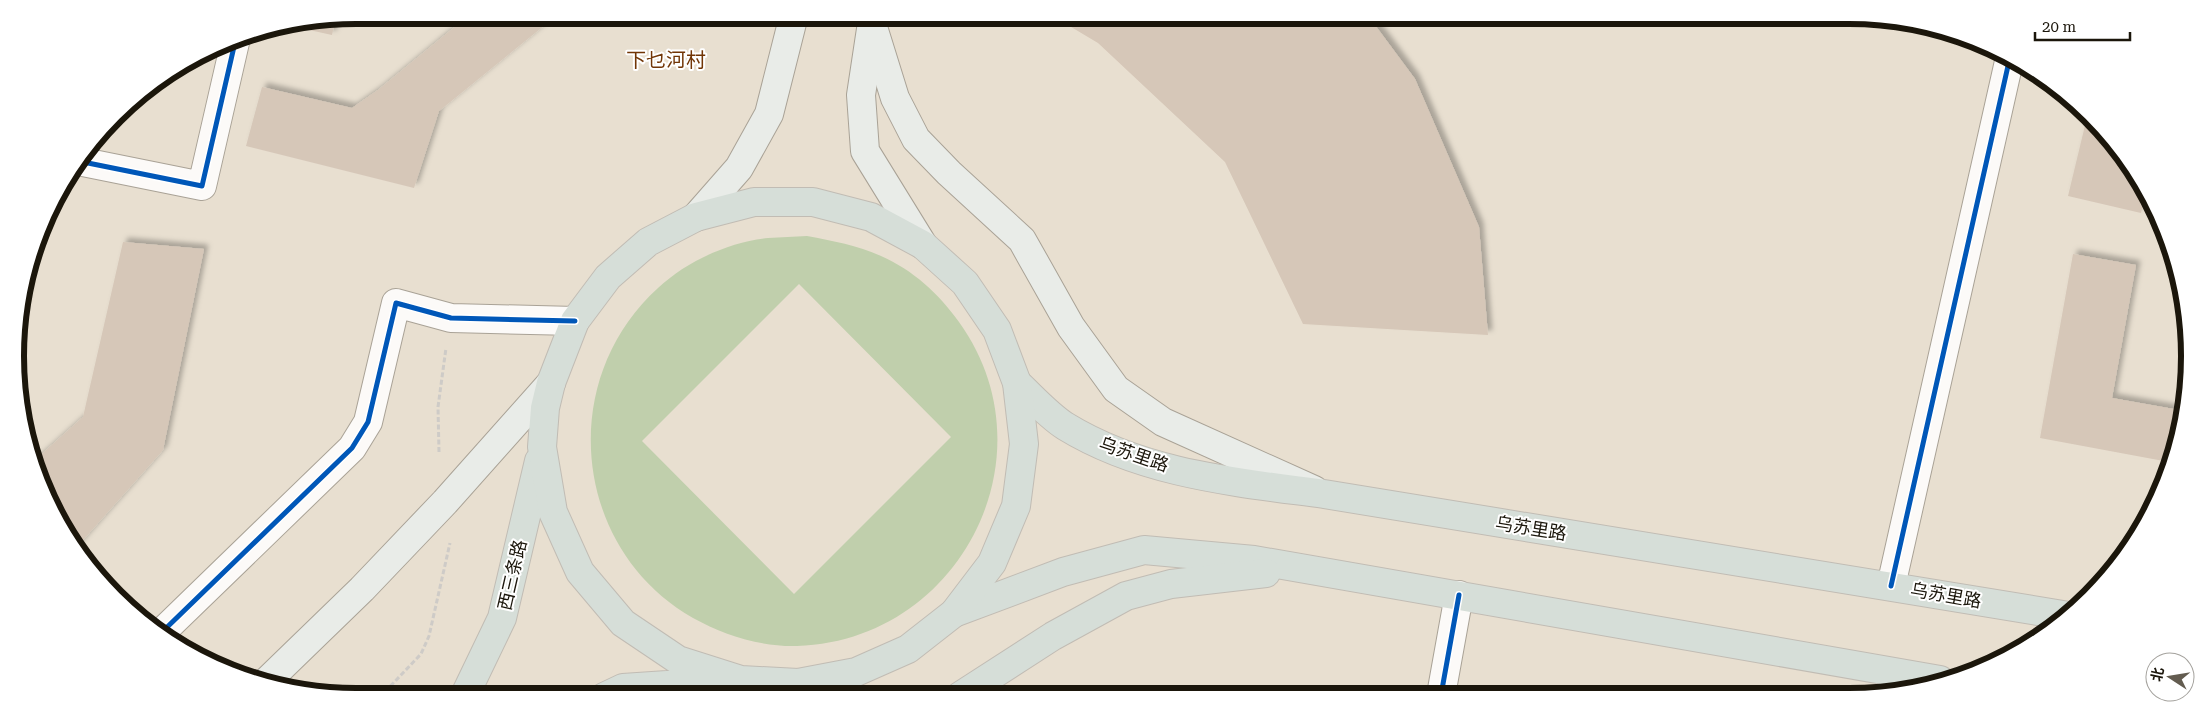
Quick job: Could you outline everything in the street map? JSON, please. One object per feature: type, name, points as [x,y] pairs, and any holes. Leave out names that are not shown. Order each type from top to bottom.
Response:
[{"type":"main road","points":[[696,217],[739,168],[769,114],[792,24]]},
{"type":"main road","points":[[872,24],[861,95],[865,151],[923,245]]},
{"type":"main road","points":[[873,24],[895,98],[916,139],[949,173],[1022,240],[1071,327],[1116,389],[1163,422],[1324,494]]},
{"type":"main road","points":[[624,688],[741,680],[798,683],[856,672],[908,649],[954,613],[992,564],[1016,506],[1024,444],[1017,383],[997,330],[965,283],[923,245],[871,217],[813,202],[754,202],[696,217],[648,242],[608,277],[575,320],[551,383],[545,408],[542,447],[553,512],[580,572],[623,623],[678,660],[741,680]]},
{"type":"main road","points":[[271,677],[394,556],[551,383]]},
{"type":"main road","name":"乌苏里路","points":[[1017,383],[1064,425],[1114,452],[1203,477],[1324,494],[2058,614]]},
{"type":"main road","name":"西三条路","points":[[468,688],[502,618],[542,447]]},
{"type":"main road","points":[[954,613],[1063,572],[1144,550],[1254,560],[1930,678]]},
{"type":"main road","points":[[972,688],[1053,636],[1126,596],[1171,584],[1303,568]]},
{"type":"street","points":[[86,163],[202,186],[234,47]]},
{"type":"street","points":[[1891,586],[2008,64]]},
{"type":"street","points":[[166,628],[352,448],[368,422],[396,303],[450,318],[575,320]]},
{"type":"street","points":[[1442,688],[1458,596]]},
{"type":"path","points":[[439,452],[438,407],[448,340]]},
{"type":"path","points":[[388,688],[420,654],[429,636],[450,541]]},
{"type":"green space","points":[[807,236],[845,244],[881,256],[904,268],[943,302],[959,322],[986,374],[997,428],[993,482],[975,532],[945,576],[905,612],[855,636],[797,646],[783,646],[743,639],[717,630],[693,618],[653,588],[622,550],[602,508],[592,462],[592,415],[603,369],[625,326],[669,278],[695,261],[724,248],[753,240]],"holes":[[[799,284],[951,437],[794,594],[642,441]]]},
{"type":"building","points":[[334,24],[332,35],[302,28]]},
{"type":"building","points":[[458,24],[546,24],[439,111],[414,188],[246,146],[262,87],[352,108],[378,90]]},
{"type":"building","points":[[1066,24],[1374,24],[1415,79],[1479,227],[1488,335],[1303,324],[1225,162],[1098,43]]},
{"type":"building","points":[[2086,123],[2113,154],[2144,202],[2141,213],[2068,196]]},
{"type":"building","points":[[123,242],[204,249],[163,450],[81,542],[58,503],[39,456],[83,417]]},
{"type":"building","points":[[2073,254],[2136,265],[2112,398],[2177,409],[2165,461],[2040,438]]},
{"type":"cycle path","points":[[86,163],[202,186],[234,47]]},
{"type":"cycle path","points":[[1891,586],[2008,64]]},
{"type":"cycle path","points":[[166,628],[352,448],[368,422],[396,303],[451,318],[575,321]]},
{"type":"cycle path","points":[[1442,688],[1459,595]]},
{"type":"district","name":"下乜河村","points":[[666,60]]}]
